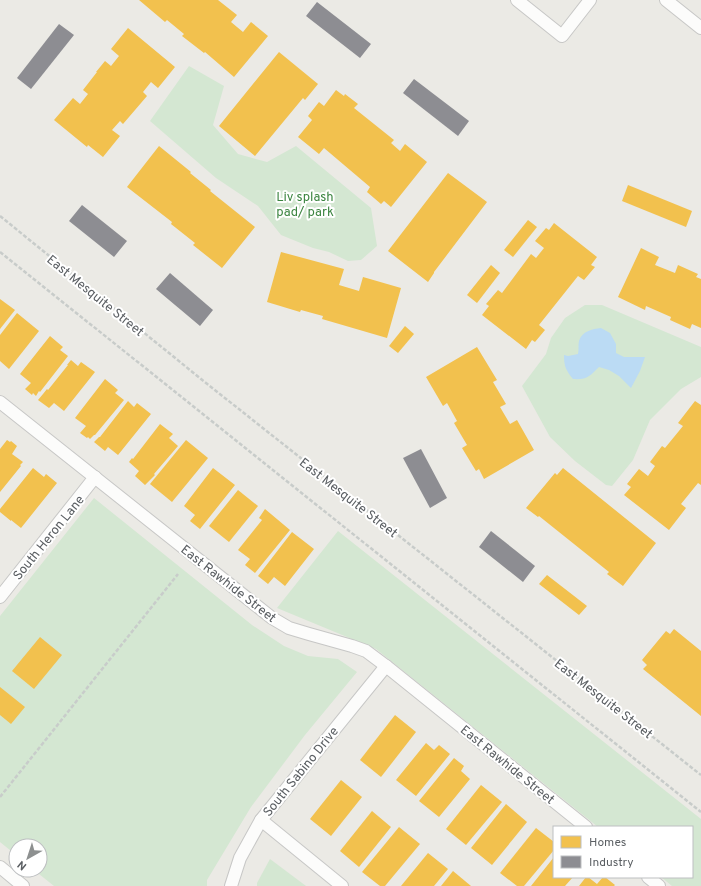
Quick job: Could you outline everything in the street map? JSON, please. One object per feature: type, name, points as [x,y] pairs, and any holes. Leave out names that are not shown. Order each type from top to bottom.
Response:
[{"type":"street","points":[[517,0],[562,36],[590,0]]},
{"type":"street","points":[[666,0],[701,28]]},
{"type":"street","name":"East Rawhide Street","points":[[0,402],[272,618],[289,628],[366,651],[585,826]]},
{"type":"street","name":"South Heron Lane","points":[[0,597],[95,477]]},
{"type":"street","name":"South Sabino Drive","points":[[230,886],[240,858],[261,820],[386,666]]},
{"type":"street","points":[[261,820],[342,886]]},
{"type":"street","points":[[0,868],[23,886]]},
{"type":"street","points":[[649,878],[659,886]]},
{"type":"path","name":"East Mesquite Street","points":[[0,216],[206,383],[701,775]]},
{"type":"path","points":[[0,252],[701,812]]},
{"type":"path","points":[[0,797],[178,574]]},
{"type":"green space","name":"Liv splash pad/ park","points":[[189,66],[224,86],[213,125],[238,154],[267,162],[296,146],[371,208],[377,246],[361,260],[348,261],[329,252],[313,248],[281,235],[258,206],[216,178],[150,121]]},
{"type":"green space","points":[[585,305],[602,305],[701,347],[701,377],[681,389],[650,420],[633,460],[612,486],[606,485],[575,461],[550,437],[522,386],[546,354],[551,338],[565,318]]},
{"type":"green space","points":[[94,498],[252,625],[284,646],[308,656],[338,659],[357,672],[305,735],[251,807],[207,880],[207,886],[54,886],[44,878],[48,878],[48,838],[8,838],[8,848],[0,842],[0,616]]},
{"type":"green space","points":[[338,531],[701,819],[701,886],[672,886],[662,878],[693,878],[693,826],[597,826],[376,649],[277,608]]},
{"type":"green space","points":[[270,859],[306,886],[257,886],[257,883]]},
{"type":"water","points":[[601,328],[610,333],[616,344],[616,353],[624,357],[645,357],[640,371],[631,388],[619,376],[609,370],[599,367],[591,375],[582,379],[573,379],[567,371],[564,355],[568,356],[578,354],[579,341],[582,335],[591,330]]},
{"type":"building: Homes","points":[[139,0],[218,0],[237,15],[231,22],[243,32],[251,22],[268,36],[234,77],[205,52],[204,53],[182,36],[184,34],[167,20],[165,22]]},
{"type":"building: Homes","points":[[128,28],[175,67],[158,88],[151,82],[143,92],[147,96],[123,124],[120,121],[112,130],[120,136],[103,157],[88,145],[87,147],[54,120],[73,98],[80,104],[88,94],[83,90],[105,61],[111,66],[119,56],[111,49]]},
{"type":"building: Homes","points":[[279,52],[318,84],[305,100],[303,98],[255,156],[219,126]]},
{"type":"building: Homes","points":[[336,90],[344,96],[345,94],[358,104],[354,108],[394,140],[391,143],[400,151],[405,144],[427,162],[391,207],[384,201],[381,204],[367,192],[370,187],[324,148],[319,154],[298,137],[312,120],[308,116],[319,102],[324,106]]},
{"type":"building: Homes","points":[[159,146],[191,172],[190,173],[211,190],[210,191],[255,227],[222,268],[193,245],[195,243],[171,224],[172,222],[127,187]]},
{"type":"building: Homes","points":[[448,173],[487,202],[428,282],[388,251]]},
{"type":"building: Homes","points":[[628,185],[692,211],[686,227],[622,201]]},
{"type":"building: Homes","points":[[528,220],[537,227],[513,257],[504,250]]},
{"type":"building: Homes","points":[[554,223],[597,257],[591,265],[595,267],[584,280],[578,276],[539,325],[545,330],[535,342],[532,340],[526,349],[482,315],[489,306],[486,304],[498,290],[502,293],[531,254],[536,258],[544,248],[535,241],[546,228],[549,230]]},
{"type":"building: Homes","points":[[641,248],[659,257],[655,265],[675,273],[678,265],[698,274],[696,277],[701,279],[701,328],[692,324],[690,329],[670,320],[671,317],[646,306],[645,310],[618,297]]},
{"type":"building: Homes","points":[[281,252],[344,269],[339,285],[359,291],[363,277],[401,288],[387,338],[322,319],[323,316],[301,310],[300,312],[267,302]]},
{"type":"building: Homes","points":[[491,265],[500,273],[477,303],[467,295]]},
{"type":"building: Homes","points":[[0,299],[15,310],[0,329]]},
{"type":"building: Homes","points":[[17,313],[39,331],[9,369],[0,361],[0,335]]},
{"type":"building: Homes","points":[[405,326],[414,334],[398,353],[389,346]]},
{"type":"building: Homes","points":[[50,336],[63,347],[60,350],[68,356],[40,392],[39,391],[36,396],[33,393],[32,395],[25,389],[31,383],[20,374]]},
{"type":"building: Homes","points":[[477,347],[497,380],[493,382],[506,404],[500,407],[510,424],[517,420],[534,450],[484,479],[479,469],[476,471],[462,448],[467,445],[454,423],[457,421],[447,403],[443,406],[426,377]]},
{"type":"building: Homes","points":[[71,360],[78,366],[81,362],[95,372],[64,411],[54,403],[49,408],[38,400],[47,389],[48,390]]},
{"type":"building: Homes","points":[[105,379],[118,390],[115,393],[124,400],[90,439],[80,433],[86,426],[75,418]]},
{"type":"building: Homes","points":[[128,401],[134,407],[137,403],[151,414],[118,455],[108,447],[105,451],[94,442],[100,437]]},
{"type":"building: Homes","points":[[695,401],[701,405],[701,485],[698,483],[681,504],[686,508],[669,530],[624,495],[631,487],[627,484],[639,469],[648,476],[655,466],[650,462],[662,446],[665,448],[683,426],[678,423]]},
{"type":"building: Homes","points":[[160,424],[173,434],[169,438],[178,446],[145,485],[135,476],[139,471],[129,462],[132,458],[133,459]]},
{"type":"building: Homes","points":[[7,440],[10,442],[11,441],[17,446],[12,454],[23,462],[0,492],[0,449]]},
{"type":"building: Homes","points":[[186,440],[208,458],[172,502],[150,484]]},
{"type":"building: Homes","points":[[33,468],[44,477],[46,474],[57,483],[21,528],[0,512],[0,509]]},
{"type":"building: Homes","points":[[213,468],[235,485],[200,529],[190,521],[195,515],[184,506]]},
{"type":"building: Homes","points":[[563,468],[656,543],[623,586],[607,574],[609,572],[539,516],[538,517],[526,508],[555,473],[557,475]]},
{"type":"building: Homes","points":[[238,490],[258,506],[229,542],[209,526]]},
{"type":"building: Homes","points":[[265,509],[290,530],[255,573],[245,565],[250,559],[238,550],[262,520],[259,518]]},
{"type":"building: Homes","points":[[292,532],[314,549],[285,586],[274,577],[268,584],[258,576]]},
{"type":"building: Homes","points":[[547,575],[587,606],[579,615],[539,584]]},
{"type":"building: Homes","points":[[674,629],[701,651],[701,716],[643,669],[647,665],[642,660],[666,631],[670,634]]},
{"type":"building: Homes","points":[[40,637],[62,655],[34,689],[12,671]]},
{"type":"building: Homes","points":[[0,687],[25,707],[11,724],[0,715]]},
{"type":"building: Homes","points":[[395,715],[416,732],[381,777],[360,760]]},
{"type":"building: Homes","points":[[426,743],[434,750],[439,745],[450,754],[416,796],[396,780]]},
{"type":"building: Homes","points":[[454,758],[464,766],[461,771],[470,779],[439,817],[419,801]]},
{"type":"building: Homes","points":[[341,780],[362,797],[331,836],[310,819]]},
{"type":"building: Homes","points":[[481,785],[502,802],[466,845],[446,829]]},
{"type":"building: Homes","points":[[506,804],[527,822],[492,865],[471,848]]},
{"type":"building: Homes","points":[[372,811],[391,827],[359,867],[340,851]]},
{"type":"building: Homes","points":[[399,827],[420,844],[385,886],[380,886],[362,872]]},
{"type":"building: Homes","points":[[536,828],[553,841],[553,851],[524,886],[517,886],[500,873]]},
{"type":"building: Homes","points":[[428,853],[448,869],[434,886],[401,886]]},
{"type":"building: Homes","points":[[553,858],[553,878],[572,878],[565,886],[531,886]]},
{"type":"building: Homes","points":[[453,871],[471,886],[441,886]]},
{"type":"building: Homes","points":[[585,878],[589,878],[597,884],[602,878],[606,878],[615,885],[614,886],[579,886]]},
{"type":"building: Industry","points":[[317,2],[371,44],[360,58],[306,16]]},
{"type":"building: Industry","points":[[59,24],[74,35],[31,89],[17,78]]},
{"type":"building: Industry","points":[[414,79],[469,121],[458,136],[403,93]]},
{"type":"building: Industry","points":[[82,205],[127,241],[114,257],[69,221]]},
{"type":"building: Industry","points":[[170,273],[213,310],[200,326],[156,289]]},
{"type":"building: Industry","points":[[421,449],[447,498],[430,508],[403,458]]},
{"type":"building: Industry","points":[[491,531],[535,566],[523,582],[479,547]]}]
